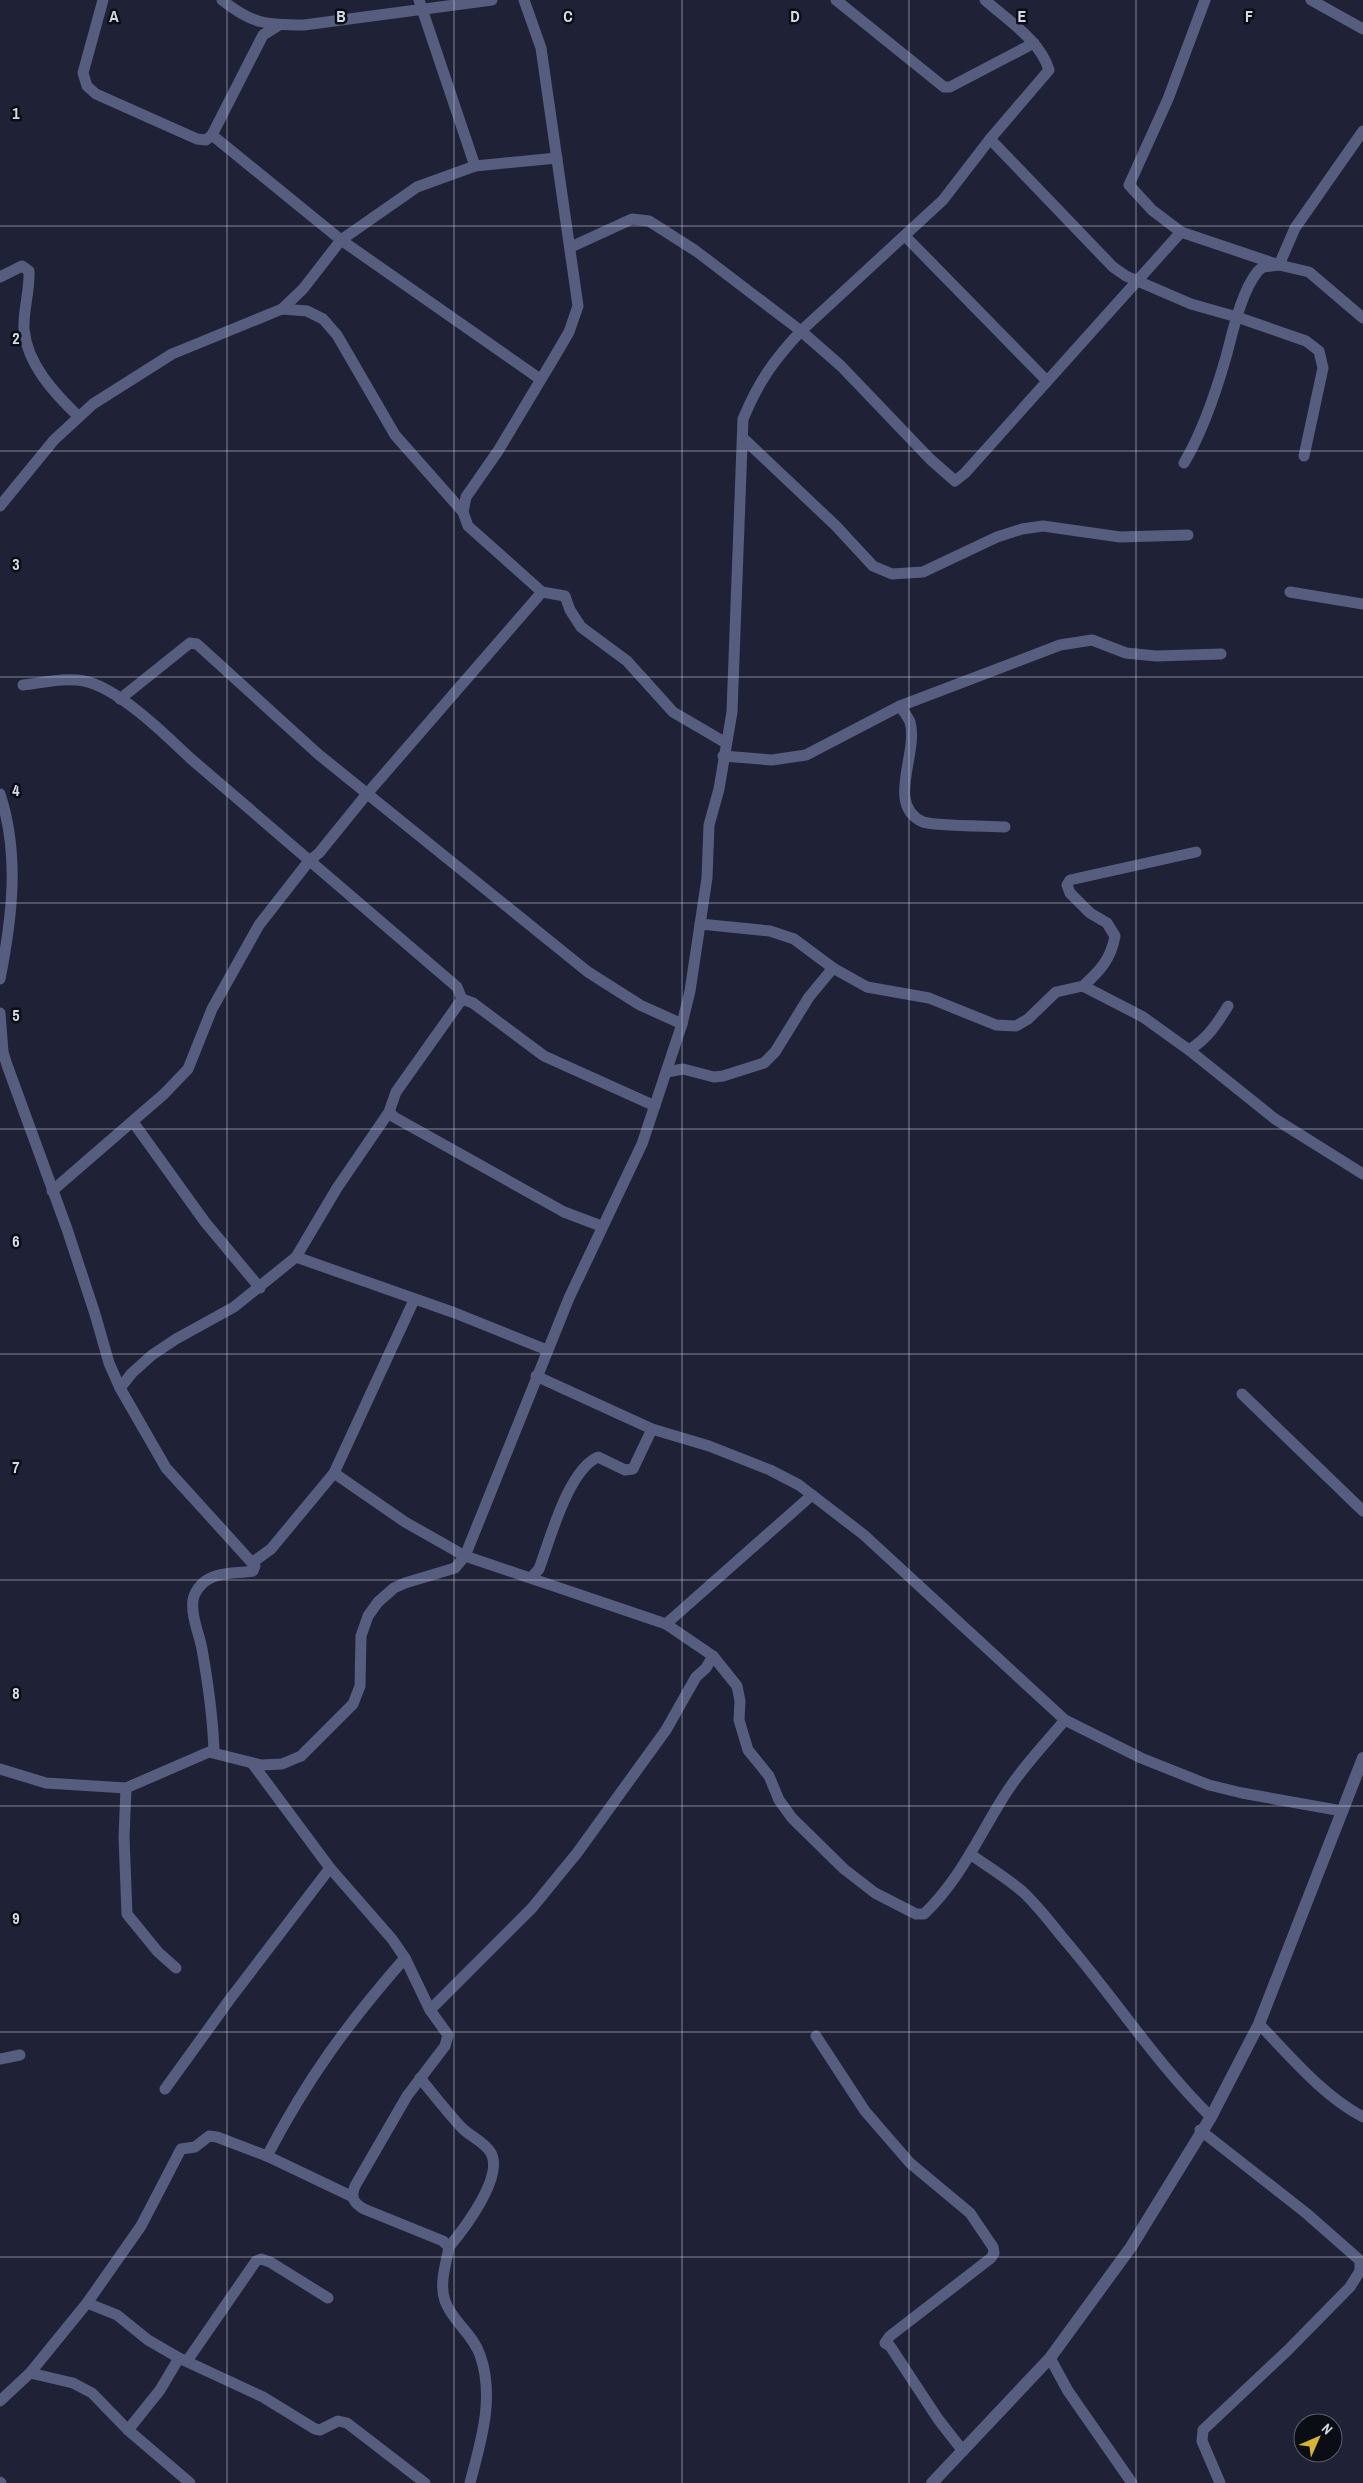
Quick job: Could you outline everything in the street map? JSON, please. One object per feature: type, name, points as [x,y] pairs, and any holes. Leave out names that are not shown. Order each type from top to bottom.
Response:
[{"type":"street","points":[[102,0],[83,72],[88,86],[96,94],[197,139],[206,140],[212,135],[263,35],[279,25]]},
{"type":"street","points":[[222,0],[249,19],[279,25],[304,25],[421,4],[490,0]]},
{"type":"street","points":[[463,512],[466,497],[498,451],[569,332],[578,306],[541,48],[524,0]]},
{"type":"street","points":[[836,0],[944,88],[950,87],[1034,43]]},
{"type":"street","points":[[0,1768],[46,1783],[126,1788],[205,1753],[214,1752],[252,1763],[282,1764],[301,1756],[349,1710],[358,1696],[361,1636],[368,1616],[378,1602],[394,1588],[405,1583],[455,1568],[465,1556],[547,1350],[601,1226],[642,1144],[682,1024],[690,991],[707,878],[709,825],[719,789],[734,685],[739,481],[743,419],[756,388],[766,371],[801,331],[943,200],[990,139],[1050,70],[1045,56],[1034,43],[985,0]]},
{"type":"street","points":[[1205,0],[1168,99],[1129,186],[1152,210],[1181,232],[1279,265],[1309,272],[1363,318]]},
{"type":"street","points":[[1311,0],[1363,29]]},
{"type":"street","points":[[421,4],[475,166]]},
{"type":"street","points":[[1279,265],[1295,228],[1359,144],[1363,131]]},
{"type":"street","points":[[212,135],[341,240],[540,379]]},
{"type":"street","points":[[990,139],[1113,268],[1137,281],[1191,304],[1237,317],[1306,341],[1319,351],[1323,368],[1304,456]]},
{"type":"street","points":[[0,506],[54,440],[78,416],[101,398],[172,354],[282,309],[303,289],[341,240],[417,187],[475,166],[557,158]]},
{"type":"street","points":[[571,247],[632,218],[650,221],[696,251],[801,331],[841,366],[930,459],[955,480],[965,473],[1046,380],[1181,232]]},
{"type":"street","points":[[905,236],[1046,380]]},
{"type":"street","points":[[1184,464],[1193,448],[1208,408],[1237,317],[1258,271],[1263,268],[1279,265]]},
{"type":"street","points":[[0,277],[22,266],[29,271],[24,329],[31,353],[44,381],[78,416]]},
{"type":"street","points":[[282,309],[307,310],[323,319],[337,335],[396,435],[463,512],[468,526],[542,592],[565,596],[570,610],[581,627],[627,661],[673,712],[726,743]]},
{"type":"street","points":[[743,438],[836,526],[854,548],[873,566],[892,574],[923,572],[997,538],[1022,529],[1043,526],[1120,537],[1188,535]]},
{"type":"street","points":[[52,1191],[164,1094],[188,1069],[212,1009],[259,925],[309,861],[319,853],[366,794],[542,592]]},
{"type":"street","points":[[1290,592],[1363,604]]},
{"type":"street","points":[[724,756],[772,760],[806,755],[900,706],[1060,645],[1092,640],[1126,654],[1156,656],[1221,654]]},
{"type":"street","points":[[120,699],[190,643],[197,644],[318,754],[588,972],[640,1005],[682,1024]]},
{"type":"street","points":[[23,685],[74,680],[85,681],[97,685],[120,699],[163,731],[190,758],[457,987],[462,999],[473,1003],[544,1056],[655,1106]]},
{"type":"street","points":[[900,706],[910,722],[910,749],[904,798],[907,810],[924,822],[1005,827]]},
{"type":"street","points":[[0,794],[11,834],[12,869],[11,902],[0,979]]},
{"type":"street","points":[[700,924],[770,931],[794,939],[833,968],[867,987],[929,998],[996,1025],[1016,1026],[1028,1019],[1056,992],[1083,986],[1106,964],[1113,951],[1116,936],[1107,922],[1090,913],[1070,893],[1067,885],[1070,880],[1196,852]]},
{"type":"street","points":[[667,1072],[683,1069],[714,1077],[764,1064],[775,1052],[809,997],[833,968]]},
{"type":"street","points":[[1083,986],[1143,1017],[1189,1050],[1275,1119],[1362,1169]]},
{"type":"street","points":[[120,1388],[132,1373],[152,1355],[176,1339],[234,1307],[260,1288],[296,1257],[337,1188],[389,1112],[396,1092],[462,999]]},
{"type":"street","points":[[1189,1050],[1201,1043],[1215,1028],[1228,1006]]},
{"type":"street","points":[[0,1013],[2,1040],[7,1065],[96,1314],[109,1363],[120,1388],[149,1442],[170,1474],[253,1562],[256,1568],[253,1572],[214,1576],[208,1579],[199,1587],[193,1601],[194,1618],[202,1647],[213,1719],[214,1752]]},
{"type":"street","points":[[389,1112],[394,1117],[564,1212],[601,1226]]},
{"type":"street","points":[[132,1122],[205,1222],[260,1288]]},
{"type":"street","points":[[296,1257],[455,1313],[547,1350]]},
{"type":"street","points":[[253,1562],[271,1549],[334,1473],[414,1300]]},
{"type":"street","points":[[536,1376],[652,1428],[709,1446],[770,1470],[812,1495],[864,1535],[1066,1720],[1141,1758],[1209,1785],[1342,1811]]},
{"type":"street","points":[[1242,1394],[1363,1511]]},
{"type":"street","points":[[531,1578],[538,1568],[566,1494],[573,1482],[598,1457],[625,1470],[633,1469],[652,1428]]},
{"type":"street","points":[[334,1473],[405,1522],[465,1556],[666,1624],[713,1656],[736,1686],[740,1700],[739,1720],[748,1750],[769,1776],[779,1800],[792,1818],[844,1869],[876,1893],[916,1914],[924,1914],[945,1892],[1002,1799],[1028,1764],[1066,1720]]},
{"type":"street","points":[[666,1624],[812,1495]]},
{"type":"street","points":[[430,2010],[532,1908],[576,1853],[666,1730],[696,1677],[706,1668],[713,1656]]},
{"type":"street","points":[[932,2483],[1050,2358],[1131,2247],[1200,2130],[1211,2117],[1259,2024],[1363,1758]]},
{"type":"street","points":[[252,1763],[330,1868],[392,1939],[404,1958],[430,2010],[446,2030],[449,2038],[420,2078],[355,2186],[353,2198],[356,2204],[364,2209],[442,2241],[449,2248]]},
{"type":"street","points":[[126,1788],[124,1837],[127,1914],[158,1952],[176,1968]]},
{"type":"street","points":[[970,1854],[1022,1891],[1037,1906],[1100,1980],[1150,2051],[1184,2090],[1211,2117]]},
{"type":"street","points":[[165,2089],[230,1998],[330,1868]]},
{"type":"street","points":[[267,2156],[292,2108],[319,2065],[346,2028],[404,1958]]},
{"type":"street","points":[[1259,2024],[1329,2094],[1344,2107],[1363,2117]]},
{"type":"street","points":[[816,2036],[865,2111],[910,2163],[970,2213],[993,2247],[991,2258],[890,2336],[885,2343],[890,2346],[962,2452]]},
{"type":"street","points":[[0,2059],[20,2055]]},
{"type":"street","points":[[420,2078],[464,2130],[488,2149],[494,2162],[490,2179],[478,2206],[465,2229],[449,2248],[443,2283],[444,2297],[448,2308],[476,2345],[485,2371],[487,2413],[470,2483]]},
{"type":"street","points":[[1200,2130],[1306,2212],[1361,2262],[1360,2271],[1350,2287],[1288,2350],[1203,2430],[1202,2442],[1220,2483]]},
{"type":"street","points":[[0,2401],[30,2373],[87,2304],[142,2226],[179,2151],[195,2147],[207,2137],[213,2136],[267,2156],[353,2198]]},
{"type":"street","points":[[128,2430],[183,2360],[256,2261],[270,2262],[328,2298]]},
{"type":"street","points":[[87,2304],[117,2315],[136,2332],[183,2360],[263,2397],[319,2430],[334,2423],[344,2422],[425,2483]]},
{"type":"street","points":[[1050,2358],[1068,2391],[1132,2483]]},
{"type":"street","points":[[30,2373],[73,2384],[92,2393],[101,2400],[128,2430],[190,2483]]}]
